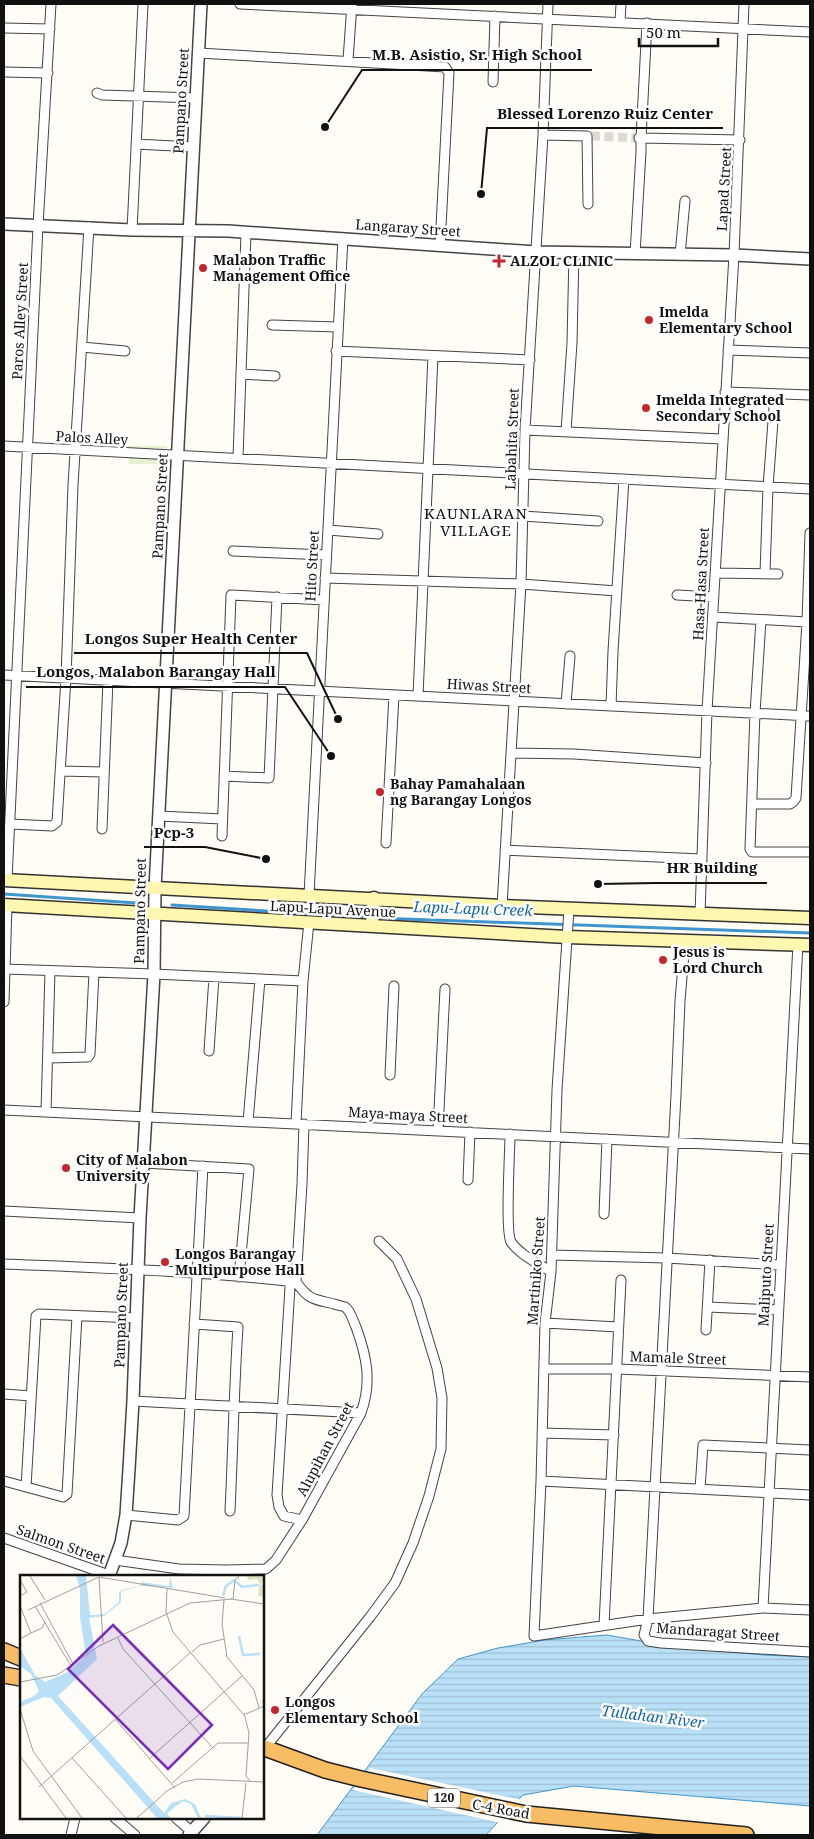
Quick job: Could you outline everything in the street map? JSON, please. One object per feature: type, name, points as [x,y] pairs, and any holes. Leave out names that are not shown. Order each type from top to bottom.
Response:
[{"type":"highway","points":[[4,1651],[20,1658]]},
{"type":"highway","points":[[4,1675],[20,1678]]},
{"type":"highway","name":"C-4 Road","points":[[264,1748],[325,1770],[361,1780],[526,1814],[746,1835]]},
{"type":"main road","name":"Lapu-Lapu Avenue","points":[[6,880],[502,906],[568,922],[685,941],[804,945]]},
{"type":"main road","points":[[372,926],[374,898]]},
{"type":"main road","name":"Lapu-Lapu Avenue","points":[[5,905],[372,926],[568,922],[700,914],[810,918]]},
{"type":"street","name":"Paros Alley Street","points":[[6,880],[18,676],[38,226],[51,4]]},
{"type":"street","points":[[132,230],[143,4]]},
{"type":"street","name":"Pampano Street","points":[[109,1575],[121,1543],[126,1515],[133,1401],[137,1269],[154,974],[155,888],[201,4]]},
{"type":"street","points":[[240,4],[427,8],[495,16],[810,32]]},
{"type":"street","name":"Labahita Street","points":[[502,906],[521,584],[525,430],[543,136],[548,4]]},
{"type":"street","points":[[620,22],[621,4]]},
{"type":"street","name":"Lapad Street","points":[[734,255],[744,4]]},
{"type":"street","points":[[348,60],[352,6]]},
{"type":"street","points":[[493,82],[495,16]]},
{"type":"street","points":[[634,254],[647,23]]},
{"type":"street","points":[[4,28],[50,29]]},
{"type":"street","points":[[198,53],[442,66],[448,71],[440,246]]},
{"type":"street","points":[[4,72],[48,73]]},
{"type":"street","points":[[97,92],[102,95],[196,98]]},
{"type":"street","points":[[543,136],[589,136],[588,204]]},
{"type":"street","points":[[640,138],[740,140]]},
{"type":"street","points":[[136,144],[193,147]]},
{"type":"street","points":[[680,255],[685,201]]},
{"type":"street","name":"Langaray Street","points":[[4,224],[343,238],[536,252],[734,255],[810,259]]},
{"type":"street","points":[[10,824],[52,826],[56,824],[66,678],[88,228]]},
{"type":"street","points":[[238,458],[246,233]]},
{"type":"street","name":"Hito Street","points":[[309,895],[343,238]]},
{"type":"street","points":[[566,431],[572,343],[574,253]]},
{"type":"street","name":"Hasa-Hasa Street","points":[[700,914],[707,711],[734,255]]},
{"type":"street","points":[[272,325],[337,328]]},
{"type":"street","points":[[82,347],[126,351]]},
{"type":"street","points":[[728,350],[810,354]]},
{"type":"street","points":[[336,351],[530,360]]},
{"type":"street","points":[[418,696],[433,356]]},
{"type":"street","points":[[241,374],[275,376]]},
{"type":"street","points":[[725,392],[810,395]]},
{"type":"street","points":[[765,573],[768,487],[775,395]]},
{"type":"street","points":[[525,430],[722,439]]},
{"type":"street","name":"Palos Alley","points":[[4,446],[810,489]]},
{"type":"street","points":[[611,706],[612,651],[624,479]]},
{"type":"street","points":[[523,516],[598,521]]},
{"type":"street","points":[[328,530],[378,534]]},
{"type":"street","points":[[752,804],[790,804],[796,798],[807,622],[810,532]]},
{"type":"street","points":[[232,551],[326,555]]},
{"type":"street","points":[[715,573],[778,574]]},
{"type":"street","points":[[325,578],[424,580],[617,590]]},
{"type":"street","points":[[222,836],[231,595],[324,600]]},
{"type":"street","points":[[677,595],[714,596]]},
{"type":"street","points":[[224,776],[269,778],[277,597]]},
{"type":"street","points":[[713,617],[807,622]]},
{"type":"street","points":[[761,620],[755,713],[750,851],[810,852]]},
{"type":"street","points":[[566,704],[570,656]]},
{"type":"street","name":"Hiwas Street","points":[[4,675],[810,716]]},
{"type":"street","points":[[102,829],[108,680]]},
{"type":"street","points":[[386,843],[394,695]]},
{"type":"street","points":[[511,753],[574,754],[706,763]]},
{"type":"street","points":[[60,771],[104,772]]},
{"type":"street","points":[[159,816],[222,819]]},
{"type":"street","points":[[504,850],[701,859]]},
{"type":"street","points":[[4,1002],[5,905]]},
{"type":"street","points":[[302,1520],[284,1516],[277,1495],[290,1287],[294,1282],[302,1184],[300,1124],[303,981],[309,922]]},
{"type":"street","name":"Martiniko Street","points":[[534,1636],[541,1481],[545,1323],[552,1255],[562,995],[568,922]]},
{"type":"street","points":[[648,1620],[680,1001],[685,941]]},
{"type":"street","name":"Maliputo Street","points":[[762,1608],[770,1492],[786,1148],[804,945]]},
{"type":"street","points":[[4,969],[303,981]]},
{"type":"street","points":[[46,1112],[50,971]]},
{"type":"street","points":[[48,1058],[88,1057],[90,1054],[94,972]]},
{"type":"street","points":[[209,1051],[214,977]]},
{"type":"street","points":[[248,1122],[260,979]]},
{"type":"street","points":[[390,1074],[394,986]]},
{"type":"street","points":[[438,1130],[445,989]]},
{"type":"street","name":"Maya-maya Street","points":[[4,1110],[810,1149]]},
{"type":"street","points":[[468,1180],[470,1132]]},
{"type":"street","points":[[510,1134],[508,1218],[510,1239],[517,1248],[551,1272]]},
{"type":"street","points":[[604,1214],[607,1139]]},
{"type":"street","points":[[144,1163],[249,1169],[239,1277]]},
{"type":"street","points":[[126,1515],[178,1520],[184,1516],[203,1166]]},
{"type":"street","points":[[4,1211],[140,1218]]},
{"type":"street","points":[[264,1747],[370,1617],[395,1583],[413,1543],[429,1496],[441,1449],[442,1398],[437,1368],[416,1300],[397,1259],[379,1241]]},
{"type":"street","points":[[552,1255],[667,1258],[780,1265]]},
{"type":"street","points":[[706,1330],[710,1260]]},
{"type":"street","points":[[4,1264],[168,1270],[294,1282]]},
{"type":"street","points":[[604,1625],[621,1280]]},
{"type":"street","name":"Alupihan Street","points":[[115,1560],[199,1573],[266,1569],[276,1560],[302,1520],[361,1413],[366,1401],[368,1385],[365,1352],[352,1316],[345,1307],[312,1299],[305,1295],[294,1282]]},
{"type":"street","points":[[708,1307],[778,1310]]},
{"type":"street","points":[[26,1487],[36,1316],[40,1314],[136,1318]]},
{"type":"street","points":[[4,1481],[64,1497],[67,1494],[77,1316]]},
{"type":"street","points":[[545,1323],[618,1327]]},
{"type":"street","points":[[194,1324],[238,1327],[232,1407],[233,1436],[230,1511]]},
{"type":"street","name":"Mamale Street","points":[[544,1369],[617,1369],[810,1377]]},
{"type":"street","points":[[4,1394],[31,1396]]},
{"type":"street","points":[[133,1401],[361,1413]]},
{"type":"street","points":[[542,1433],[614,1435]]},
{"type":"street","points":[[700,1489],[703,1445],[810,1450]]},
{"type":"street","points":[[541,1481],[810,1495]]},
{"type":"street","name":"Salmon Street","points":[[4,1538],[106,1575]]},
{"type":"street","name":"Mandaragat Street","points":[[534,1636],[604,1625],[762,1608],[810,1610]]},
{"type":"street","name":"Mandaragat Street","points":[[648,1620],[644,1635],[645,1639],[651,1642],[810,1652]]},
{"type":"street","points":[[71,1835],[76,1819]]},
{"type":"street","points":[[116,1819],[135,1835]]},
{"type":"street","points":[[177,1819],[194,1833],[203,1819]]},
{"type":"green space","points":[[129,446],[167,446],[167,464],[129,464]]},
{"type":"water","name":"Tullahan River","points":[[607,1635],[675,1647],[810,1657],[810,1806],[574,1786],[523,1795],[486,1835],[317,1835],[422,1694],[458,1659],[498,1648],[544,1640]]},
{"type":"pier","points":[[370,1768],[522,1800],[501,1823],[353,1790]]},
{"type":"waterway","name":"Lapu-Lapu Creek","points":[[4,894],[136,903]]},
{"type":"waterway","name":"Lapu-Lapu Creek","points":[[172,905],[362,917]]},
{"type":"waterway","points":[[376,918],[810,933]]},
{"type":"tunnel","points":[[591,136],[639,138]]},
{"type":"place","name":"M.B. Asistio, Sr. High School","points":[[325,127]]},
{"type":"place","name":"Blessed Lorenzo Ruiz Center","points":[[481,194]]},
{"type":"place","name":"ALZOL CLINIC","points":[[499,261]]},
{"type":"place","name":"Malabon Traffic Management Office","points":[[203,268]]},
{"type":"place","name":"Imelda Elementary School","points":[[649,320]]},
{"type":"place","name":"Imelda Integrated Secondary School","points":[[646,408]]},
{"type":"place","name":"Longos Super Health Center","points":[[338,719]]},
{"type":"place","name":"Longos, Malabon Barangay Hall","points":[[331,756]]},
{"type":"place","name":"Bahay Pamahalaan ng Barangay Longos","points":[[380,792]]},
{"type":"place","name":"Pcp-3","points":[[266,859]]},
{"type":"place","name":"HR Building","points":[[598,884]]},
{"type":"place","name":"Jesus is Lord Church","points":[[663,960]]},
{"type":"place","name":"City of Malabon University","points":[[66,1168]]},
{"type":"place","name":"Longos Barangay Multipurpose Hall","points":[[165,1262]]},
{"type":"place","name":"Longos Elementary School","points":[[275,1710]]},
{"type":"district","name":"KAUNLARAN VILLAGE","points":[[476,522]]}]
